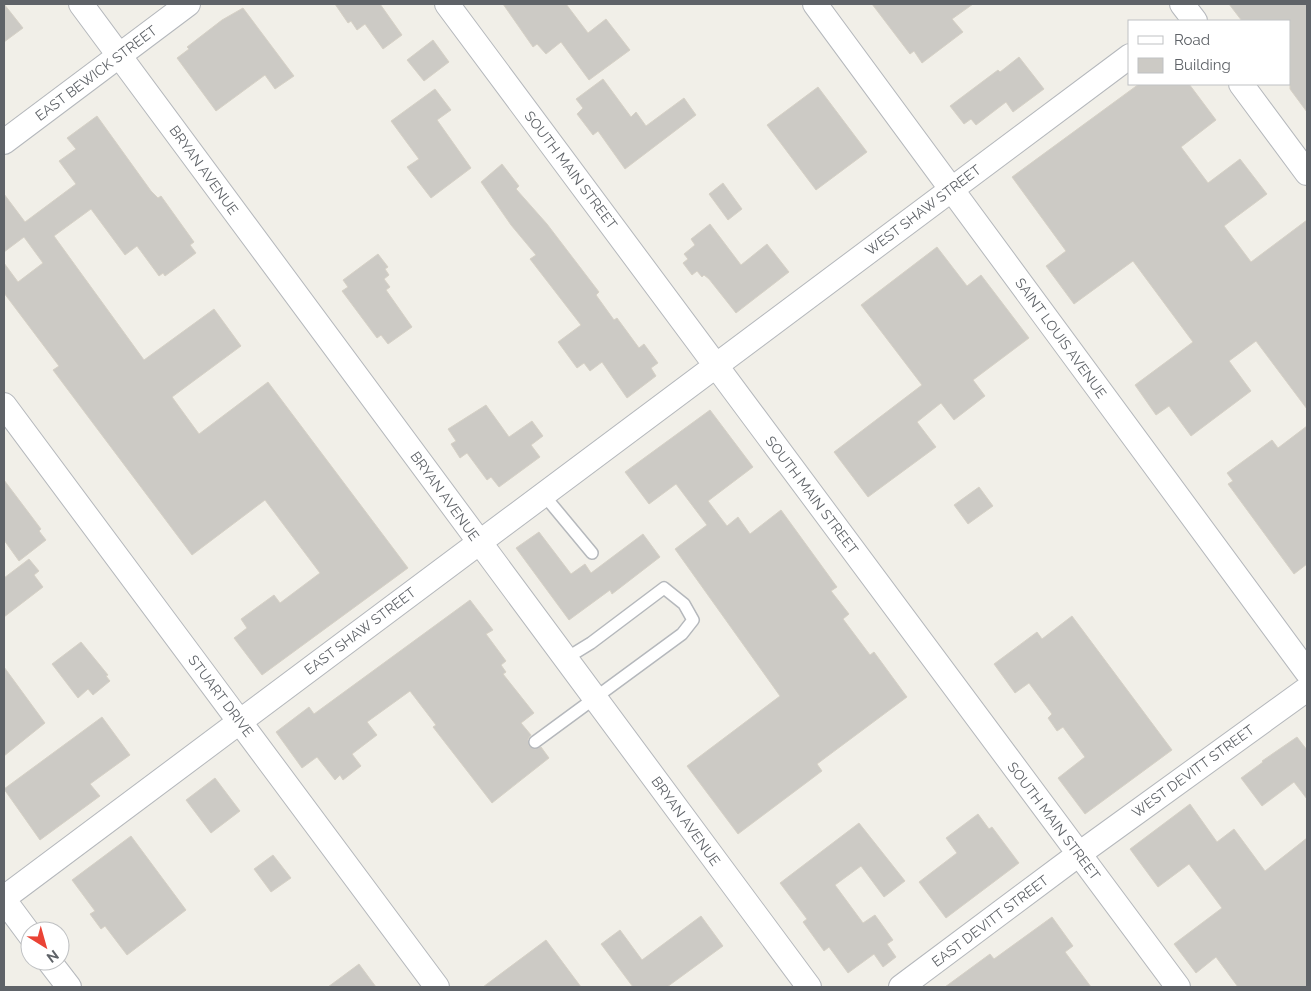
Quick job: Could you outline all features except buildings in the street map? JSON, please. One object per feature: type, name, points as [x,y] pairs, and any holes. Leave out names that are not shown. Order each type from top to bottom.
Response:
[{"type":"street","name":"BRYAN AVENUE","points":[[81,4],[809,987]]},
{"type":"street","name":"EAST BEWICK STREET","points":[[4,142],[188,4]]},
{"type":"street","name":"SOUTH MAIN STREET","points":[[447,4],[1178,987]]},
{"type":"street","name":"SAINT LOUIS AVENUE","points":[[816,4],[1307,672]]},
{"type":"street","name":"WEST SHAW STREET","points":[[716,365],[1128,57]]},
{"type":"street","points":[[1242,85],[1307,173]]},
{"type":"street","name":"EAST SHAW STREET","points":[[4,899],[716,365]]},
{"type":"street","name":"STUART DRIVE","points":[[4,405],[437,987]]},
{"type":"street","name":"WEST DEVITT STREET","points":[[1079,854],[1307,689]]},
{"type":"street","name":"EAST DEVITT STREET","points":[[901,987],[1079,854]]},
{"type":"street","points":[[4,899],[20,921]]},
{"type":"street","points":[[57,971],[69,987]]},
{"type":"lane","points":[[543,494],[592,553]]},
{"type":"lane","points":[[535,742],[682,634],[693,620],[684,604],[664,588],[591,643],[565,659]]}]
